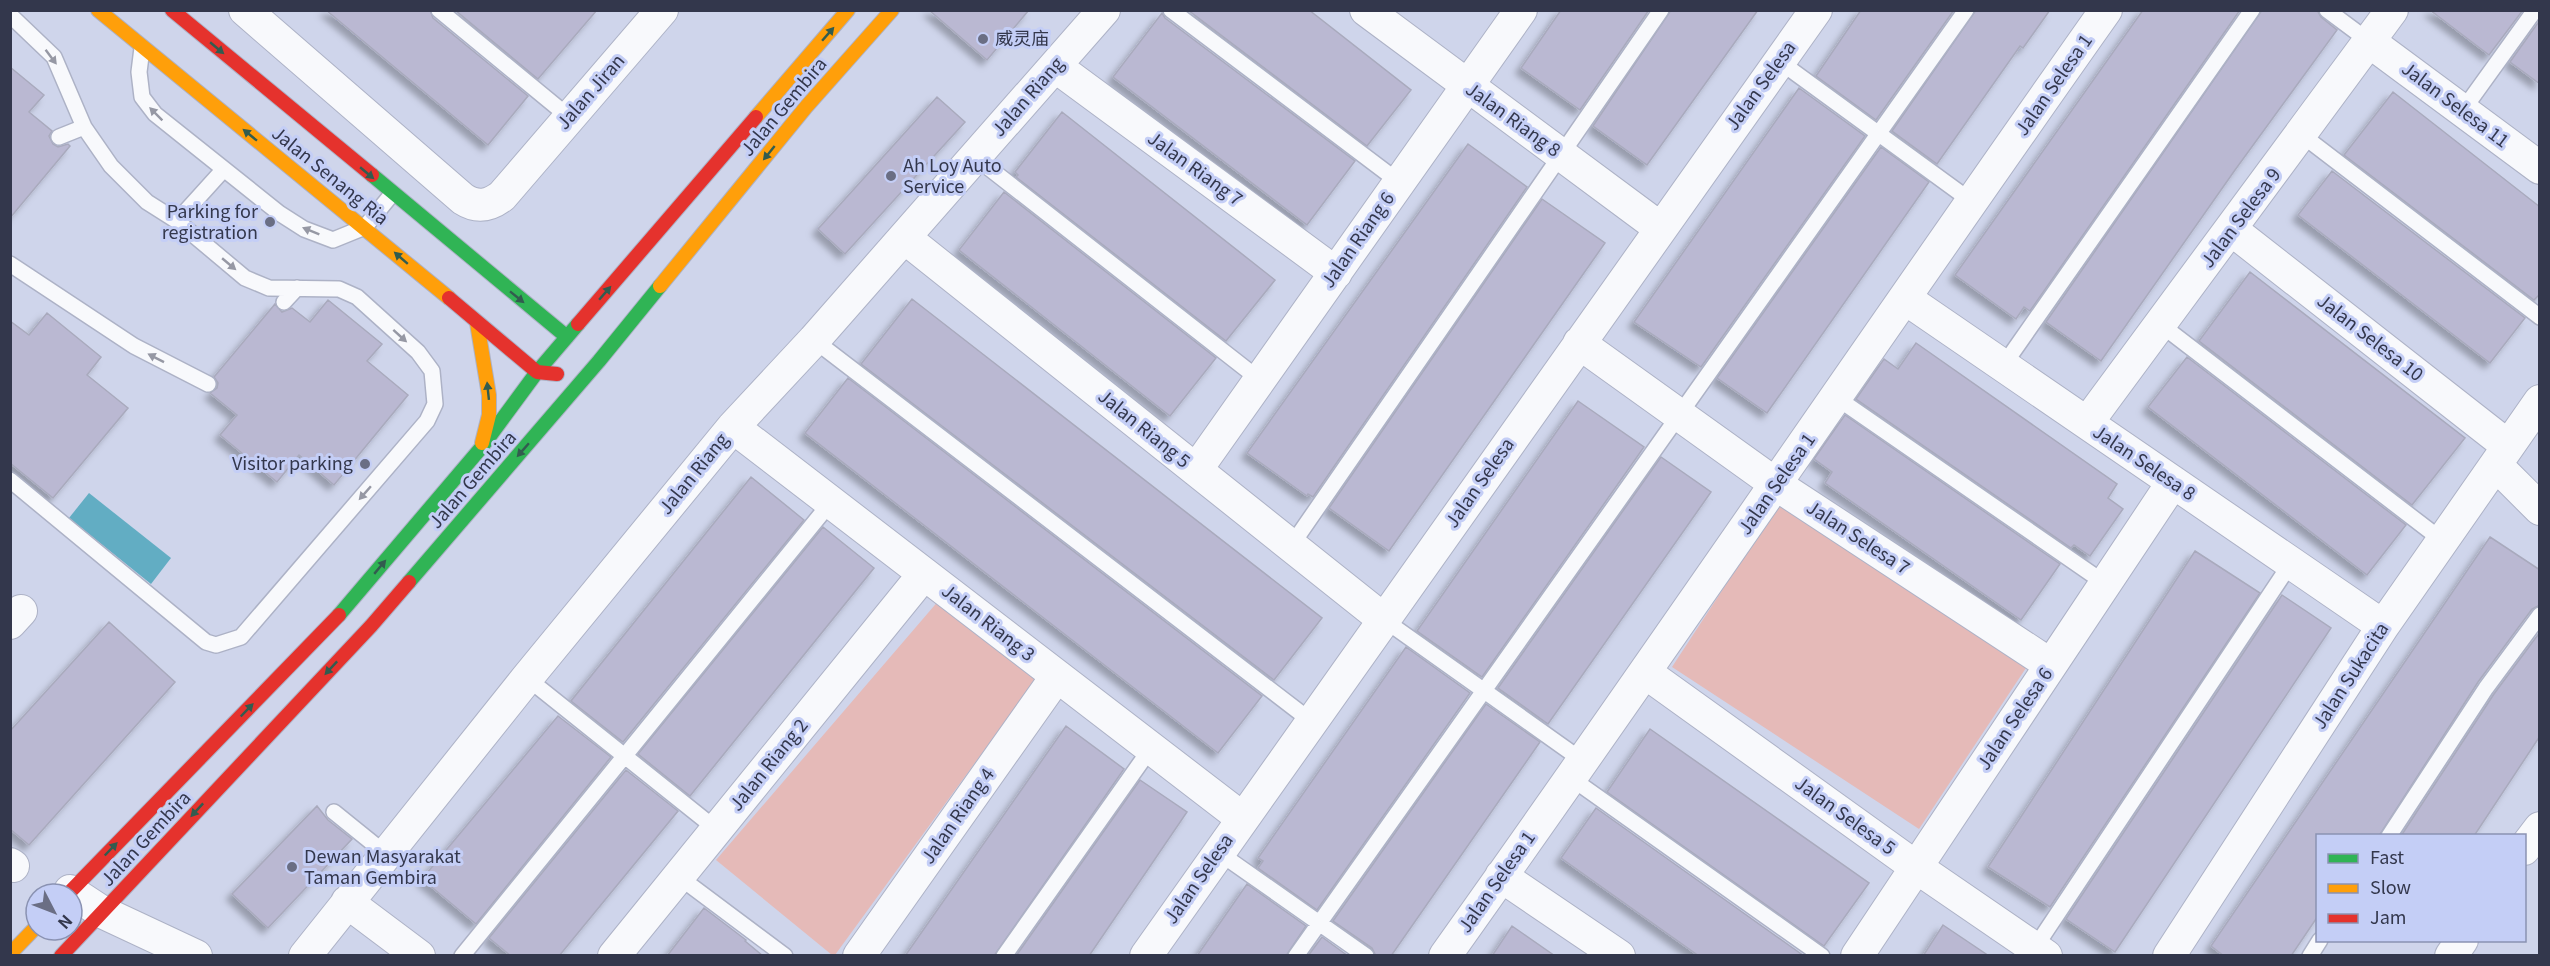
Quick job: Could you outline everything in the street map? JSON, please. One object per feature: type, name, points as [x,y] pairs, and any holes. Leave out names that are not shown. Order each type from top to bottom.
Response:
[{"type":"main road","name":"Jalan Senang Ria","points":[[98,10],[142,48],[365,226],[537,372]]},
{"type":"main road","name":"Jalan Senang Ria","points":[[172,10],[569,344]]},
{"type":"main road","name":"Jalan Gembira","points":[[80,882],[340,614],[481,448],[537,372],[569,344],[848,10]]},
{"type":"main road","name":"Jalan Gembira","points":[[61,956],[371,626],[599,361],[806,107],[892,10]]},
{"type":"main road","points":[[477,323],[489,395],[489,415],[481,448]]},
{"type":"main road","points":[[537,372],[546,375],[570,373],[599,361]]},
{"type":"main road","points":[[561,405],[570,373]]},
{"type":"main road","points":[[10,954],[24,939]]},
{"type":"street","name":"Jalan Jiran","points":[[245,10],[463,199],[472,204],[483,205],[493,203],[521,173],[657,12]]},
{"type":"street","name":"Jalan Riang","points":[[305,956],[733,427],[905,237],[1104,10]]},
{"type":"street","name":"Jalan Riang 8","points":[[1366,10],[1660,228]]},
{"type":"street","name":"Jalan Riang 6","points":[[1196,470],[1521,10]]},
{"type":"street","name":"Jalan Selesa","points":[[1146,956],[1816,10]]},
{"type":"street","name":"Jalan Selesa 1","points":[[1445,956],[1646,673],[1906,299],[1971,201],[2106,10]]},
{"type":"street","name":"Jalan Selesa 9","points":[[2087,423],[2232,230],[2392,10]]},
{"type":"street","name":"Jalan Selesa 11","points":[[2370,42],[2540,168]]},
{"type":"street","name":"Jalan Riang 7","points":[[1055,66],[1336,273]]},
{"type":"street","name":"Jalan Selesa 10","points":[[2232,230],[2502,455],[2540,509]]},
{"type":"street","name":"Jalan Riang 5","points":[[905,237],[1383,619]]},
{"type":"street","name":"Jalan Selesa 8","points":[[1906,299],[2383,626]]},
{"type":"street","name":"Jalan Selesa 7","points":[[1579,343],[1777,485],[2051,665]]},
{"type":"street","name":"Jalan Sukacita","points":[[2177,950],[2383,626],[2540,401]]},
{"type":"street","name":"Jalan Riang 3","points":[[733,427],[1242,818]]},
{"type":"street","name":"Jalan Selesa 6","points":[[1857,956],[2173,482]]},
{"type":"street","name":"Jalan Riang 2","points":[[614,956],[924,574]]},
{"type":"street","name":"Jalan Selesa 5","points":[[1646,673],[2037,953]]},
{"type":"street","name":"Jalan Riang 4","points":[[859,956],[1057,676]]},
{"type":"street","points":[[2526,846],[2540,828]]},
{"type":"street","points":[[1502,876],[1619,956]]},
{"type":"street","points":[[84,902],[196,956]]},
{"type":"street","points":[[347,902],[419,956]]},
{"type":"street","points":[[2451,956],[2461,942]]},
{"type":"lane","points":[[439,10],[569,117]]},
{"type":"lane","points":[[1172,10],[1399,182]]},
{"type":"lane","points":[[1291,546],[1661,10]]},
{"type":"lane","points":[[1296,956],[1966,10]]},
{"type":"lane","points":[[2003,366],[2252,10]]},
{"type":"lane","points":[[2327,10],[2370,42]]},
{"type":"lane","points":[[2463,110],[2535,10]]},
{"type":"lane","points":[[10,15],[54,57],[84,127],[111,166],[147,201],[177,221],[245,278],[268,288],[339,289],[357,297],[418,352],[432,371],[435,404],[427,420],[241,637],[216,645],[206,642],[10,480]]},
{"type":"lane","points":[[142,48],[139,72],[142,97],[155,114],[279,213],[304,229],[333,240],[365,226],[392,194]]},
{"type":"lane","points":[[1779,61],[1971,201]]},
{"type":"lane","points":[[59,136],[84,127]]},
{"type":"lane","points":[[2302,135],[2540,317]]},
{"type":"lane","points":[[975,158],[1260,380]]},
{"type":"lane","points":[[177,221],[224,169]]},
{"type":"lane","points":[[10,264],[134,346],[208,384]]},
{"type":"lane","points":[[285,302],[297,288]]},
{"type":"lane","points":[[2160,324],[2443,541]]},
{"type":"lane","points":[[814,339],[1311,721]]},
{"type":"lane","points":[[1837,398],[2106,584]]},
{"type":"lane","points":[[462,956],[831,502]]},
{"type":"lane","points":[[2037,953],[2291,563]]},
{"type":"lane","points":[[2390,834],[2486,688],[2540,615]]},
{"type":"lane","points":[[1383,619],[1485,691],[1577,769],[1822,956]]},
{"type":"lane","points":[[528,678],[716,829]]},
{"type":"lane","points":[[1004,956],[1151,748]]},
{"type":"lane","points":[[334,812],[386,854]]},
{"type":"lane","points":[[1218,852],[1366,956]]},
{"type":"lane","points":[[678,876],[785,956]]},
{"type":"lane","points":[[2310,956],[2319,942]]},
{"type":"shaded area","points":[[1778,505],[2026,668],[1919,829],[1672,667]]},
{"type":"shaded area","points":[[940,599],[1036,679],[835,955],[832,955],[716,860]]},
{"type":"water","points":[[89,493],[171,558],[151,584],[69,518]]},
{"type":"building","points":[[326,10],[430,10],[433,18],[528,96],[488,145]]},
{"type":"building","points":[[455,10],[597,10],[538,79]]},
{"type":"building","name":"威灵庙","points":[[929,10],[1029,10],[987,60]]},
{"type":"building","points":[[1188,10],[1309,10],[1411,90],[1367,146]]},
{"type":"building","points":[[1561,10],[1649,10],[1580,110],[1521,68]]},
{"type":"building","points":[[1671,10],[1758,10],[1647,165],[1593,126]]},
{"type":"building","points":[[1861,10],[1954,10],[1876,120],[1816,76]]},
{"type":"building","points":[[1976,10],[2050,10],[2023,48],[2020,46],[1937,164],[1892,131]]},
{"type":"building","points":[[2143,10],[2240,10],[2030,311],[2024,307],[2016,319],[1955,275]]},
{"type":"building","points":[[2262,10],[2317,10],[2321,17],[2337,30],[2101,361],[2046,322]]},
{"type":"building","points":[[2430,10],[2523,10],[2489,55]]},
{"type":"building","points":[[1162,13],[1165,18],[1355,161],[1307,225],[1113,77]]},
{"type":"building","points":[[2540,20],[2540,84],[2510,62]]},
{"type":"building","points":[[10,67],[44,95],[29,112],[52,131],[49,136],[53,144],[58,147],[68,144],[70,146],[10,218]]},
{"type":"building","points":[[1799,88],[1865,136],[1701,367],[1634,322]]},
{"type":"building","points":[[2393,92],[2540,207],[2540,294],[2534,300],[2344,155]]},
{"type":"building","name":"Ah Loy Auto Service","points":[[937,97],[965,122],[845,254],[818,229]]},
{"type":"building","points":[[1062,112],[1275,280],[1226,341],[1016,177],[1018,175],[1015,172]]},
{"type":"building","points":[[1468,144],[1527,187],[1313,497],[1308,494],[1307,496],[1247,453]]},
{"type":"building","points":[[1881,147],[1929,182],[1767,413],[1717,378]]},
{"type":"building","points":[[2332,171],[2525,318],[2490,363],[2298,215]]},
{"type":"building","points":[[1004,192],[1216,358],[1170,416],[959,250]]},
{"type":"building","points":[[1542,199],[1605,243],[1389,551],[1329,508]]},
{"type":"building","points":[[2250,272],[2465,438],[2412,505],[2199,341]]},
{"type":"building","points":[[912,299],[1322,618],[1274,680],[861,364]]},
{"type":"building","points":[[328,300],[382,344],[367,361],[408,395],[334,485],[299,455],[277,482],[220,435],[237,415],[210,393],[217,388],[218,383],[214,377],[275,304],[282,312],[292,308],[310,322]]},
{"type":"building","points":[[47,313],[101,357],[87,375],[128,408],[53,498],[10,463],[10,321],[29,335]]},
{"type":"building","points":[[1916,343],[2117,484],[2108,498],[2123,509],[2090,556],[2074,545],[2071,548],[1856,399],[1884,359],[1898,369]]},
{"type":"building","points":[[2187,357],[2406,525],[2367,575],[2148,407]]},
{"type":"building","points":[[848,378],[1262,696],[1218,753],[805,433]]},
{"type":"building","points":[[1578,401],[1644,447],[1482,677],[1417,631]]},
{"type":"building","points":[[1845,415],[2060,564],[2021,620],[1825,483],[1832,472],[1814,459]]},
{"type":"building","points":[[1661,457],[1711,492],[1548,724],[1498,688]]},
{"type":"building","points":[[751,477],[804,520],[623,742],[571,701]]},
{"type":"building","points":[[823,527],[874,568],[690,796],[638,754]]},
{"type":"building","points":[[2490,537],[2540,570],[2540,605],[2532,609],[2478,682],[2380,834],[2316,834],[2316,919],[2291,956],[2224,956],[2211,946]]},
{"type":"building","points":[[2195,551],[2260,593],[2050,907],[1988,867]]},
{"type":"building","points":[[2282,595],[2331,628],[2115,952],[2066,919]]},
{"type":"building","points":[[109,622],[175,682],[29,845],[10,829],[10,731]]},
{"type":"building","points":[[2540,632],[2540,736],[2475,834],[2402,834],[2494,694]]},
{"type":"building","points":[[1406,647],[1470,693],[1317,910],[1258,868],[1263,861],[1258,858]]},
{"type":"building","points":[[1486,704],[1540,742],[1391,956],[1376,956],[1372,948],[1333,921]]},
{"type":"building","points":[[558,716],[611,757],[476,924],[422,879]]},
{"type":"building","points":[[1066,726],[1124,769],[994,956],[905,956]]},
{"type":"building","points":[[1650,729],[1869,883],[1824,946],[1607,792]]},
{"type":"building","points":[[626,770],[678,811],[559,956],[511,956],[489,938]]},
{"type":"building","points":[[1140,780],[1187,812],[1089,956],[1016,956]]},
{"type":"building","name":"Dewan Masyarakat Taman Gembira","points":[[317,806],[328,820],[352,839],[268,928],[232,894]]},
{"type":"building","points":[[1596,808],[1804,956],[1699,956],[1561,858]]},
{"type":"building","points":[[1247,884],[1306,926],[1286,956],[1197,956]]},
{"type":"building","points":[[704,908],[746,940],[763,956],[667,956]]},
{"type":"building","points":[[1943,925],[1989,956],[1923,956]]},
{"type":"building","points":[[1512,926],[1555,956],[1492,956]]},
{"type":"building","points":[[1322,937],[1348,956],[1308,956]]},
{"type":"traffic: fast","points":[[372,175],[567,337]]},
{"type":"traffic: fast","points":[[409,582],[599,361],[660,286]]},
{"type":"traffic: fast","points":[[339,615],[481,448],[537,372],[578,324]]},
{"type":"traffic: slow","points":[[98,10],[449,298]]},
{"type":"traffic: slow","points":[[756,117],[848,10]]},
{"type":"traffic: slow","points":[[660,286],[806,107],[892,10]]},
{"type":"traffic: slow","points":[[477,323],[489,395],[489,415],[482,443]]},
{"type":"traffic: slow","points":[[10,954],[24,939]]},
{"type":"traffic: jam","points":[[172,10],[372,175]]},
{"type":"traffic: jam","points":[[578,324],[756,117]]},
{"type":"traffic: jam","points":[[449,298],[537,372],[557,374]]},
{"type":"traffic: jam","points":[[61,956],[371,626],[409,582]]},
{"type":"traffic: jam","points":[[80,882],[339,615]]},
{"type":"place","name":"威灵庙","points":[[983,39]]},
{"type":"place","name":"Ah Loy Auto Service","points":[[891,176]]},
{"type":"place","name":"Parking for registration","points":[[270,222]]},
{"type":"place","name":"Visitor parking","points":[[365,464]]},
{"type":"place","name":"Dewan Masyarakat Taman Gembira","points":[[292,867]]}]
